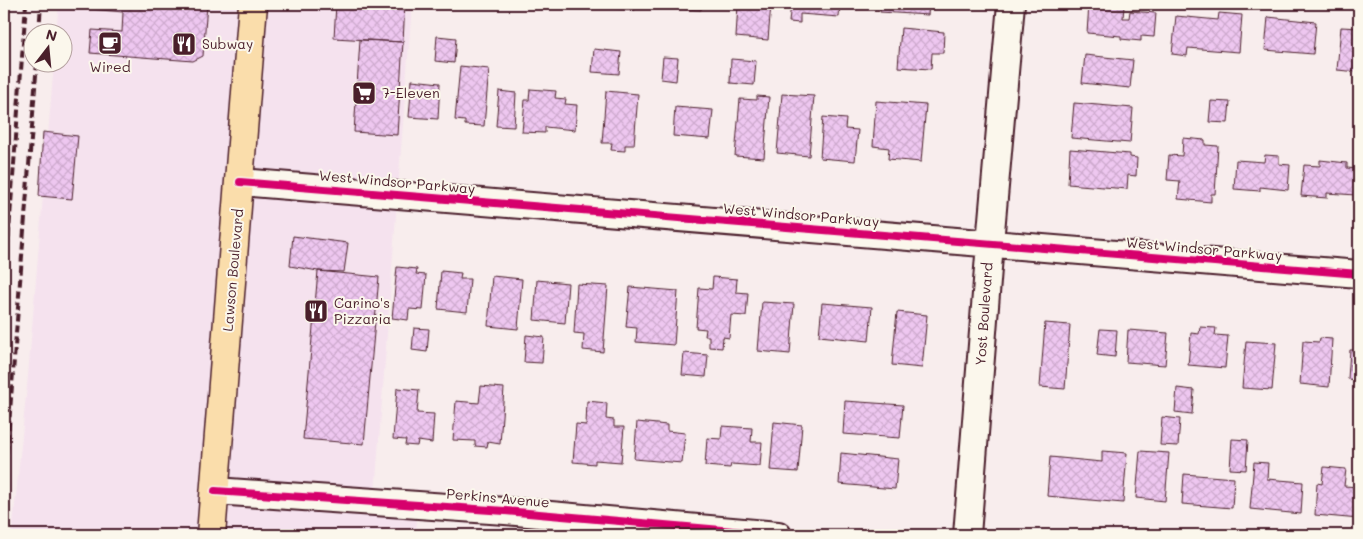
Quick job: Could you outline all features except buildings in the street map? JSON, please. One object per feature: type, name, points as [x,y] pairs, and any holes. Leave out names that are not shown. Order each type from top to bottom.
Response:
[{"type":"main road","name":"Lawson Boulevard","points":[[211,535],[253,4]]},
{"type":"street","name":"Yost Boulevard","points":[[967,535],[1011,4]]},
{"type":"street","name":"West Windsor Parkway","points":[[240,182],[1359,274]]},
{"type":"street","name":"Perkins Avenue","points":[[216,490],[505,511],[778,535]]},
{"type":"shaded area","points":[[59,4],[412,4],[375,493],[418,497],[416,535],[12,535],[28,376],[53,72],[72,72],[72,22],[57,22]]},
{"type":"railway","points":[[4,297],[26,4]]},
{"type":"railway","points":[[40,22],[41,4]]},
{"type":"railway","points":[[4,489],[36,72]]},
{"type":"cycle path","points":[[240,182],[1359,274]]},
{"type":"cycle path","points":[[215,491],[505,511],[778,535]]},
{"type":"place","name":"Wired","points":[[110,43]]},
{"type":"place","name":"Subway","points":[[184,44]]},
{"type":"place","name":"7-Eleven","points":[[364,93]]},
{"type":"place","name":"Carino's Pizzaria","points":[[316,311]]}]
